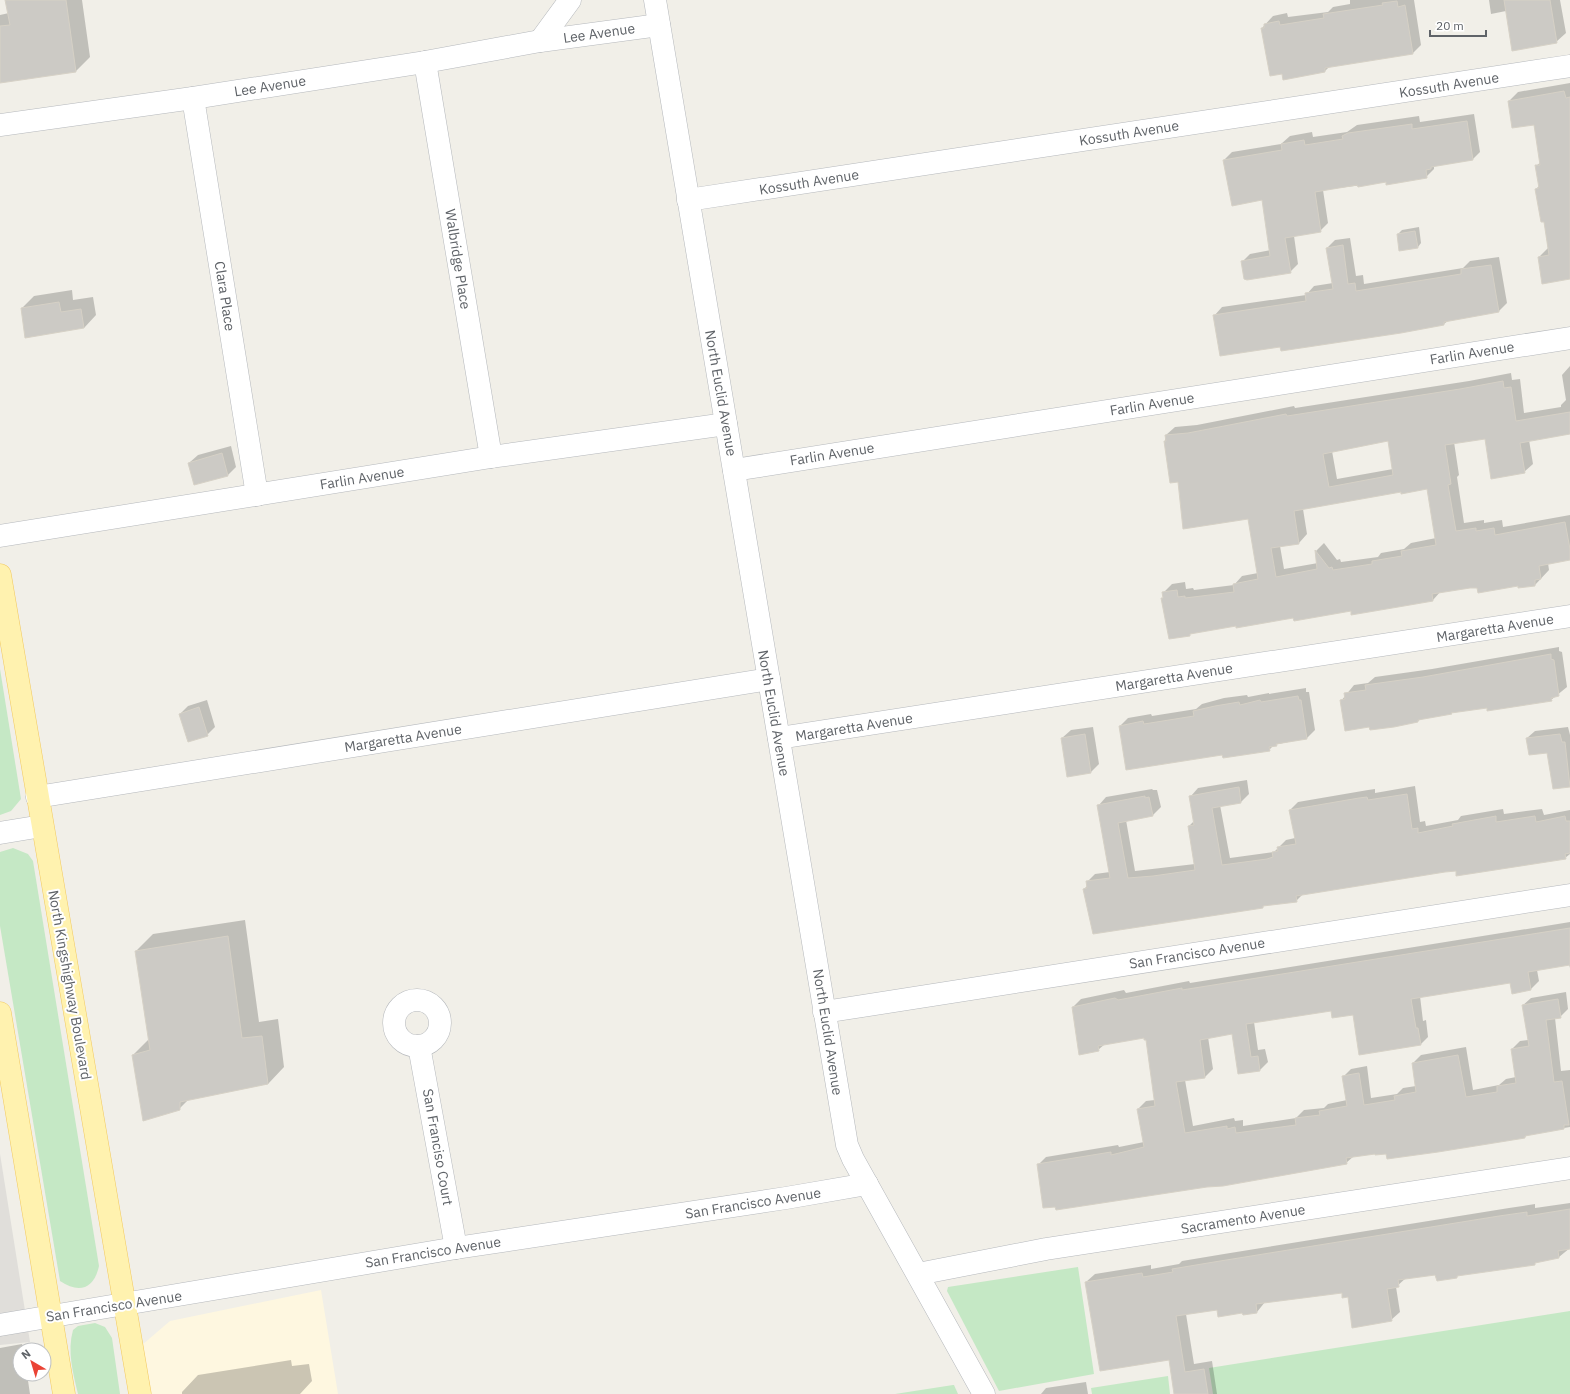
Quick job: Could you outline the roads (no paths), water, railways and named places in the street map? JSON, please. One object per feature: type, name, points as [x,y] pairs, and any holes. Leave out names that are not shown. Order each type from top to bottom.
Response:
[{"type":"main road","name":"North Kingshighway Boulevard","points":[[0,575],[42,826],[126,1304],[140,1394]]},
{"type":"main road","points":[[0,1013],[64,1394]]},
{"type":"street","name":"Lee Avenue","points":[[540,41],[570,0]]},
{"type":"street","name":"North Euclid Avenue","points":[[655,0],[847,1145],[867,1184],[984,1394]]},
{"type":"street","name":"Lee Avenue","points":[[0,125],[193,98],[425,62],[540,41],[659,25]]},
{"type":"street","name":"Walbridge Place","points":[[425,62],[490,457]]},
{"type":"street","name":"Kossuth Avenue","points":[[688,200],[1570,66]]},
{"type":"street","name":"Clara Place","points":[[193,98],[257,495]]},
{"type":"street","name":"Farlin Avenue","points":[[734,470],[1570,338]]},
{"type":"street","name":"Farlin Avenue","points":[[0,536],[490,457],[726,424]]},
{"type":"street","name":"Margaretta Avenue","points":[[779,738],[1570,616]]},
{"type":"street","name":"Margaretta Avenue","points":[[37,797],[769,680]]},
{"type":"street","points":[[0,833],[42,826]]},
{"type":"street","name":"San Francisco Avenue","points":[[824,1012],[1570,895]]},
{"type":"street","name":"San Franciso Court","points":[[420,1046],[456,1248]]},
{"type":"street","name":"Sacramento Avenue","points":[[918,1274],[1046,1249],[1570,1168]]},
{"type":"street","name":"San Francisco Avenue","points":[[0,1325],[456,1248],[786,1198],[867,1184]]}]
